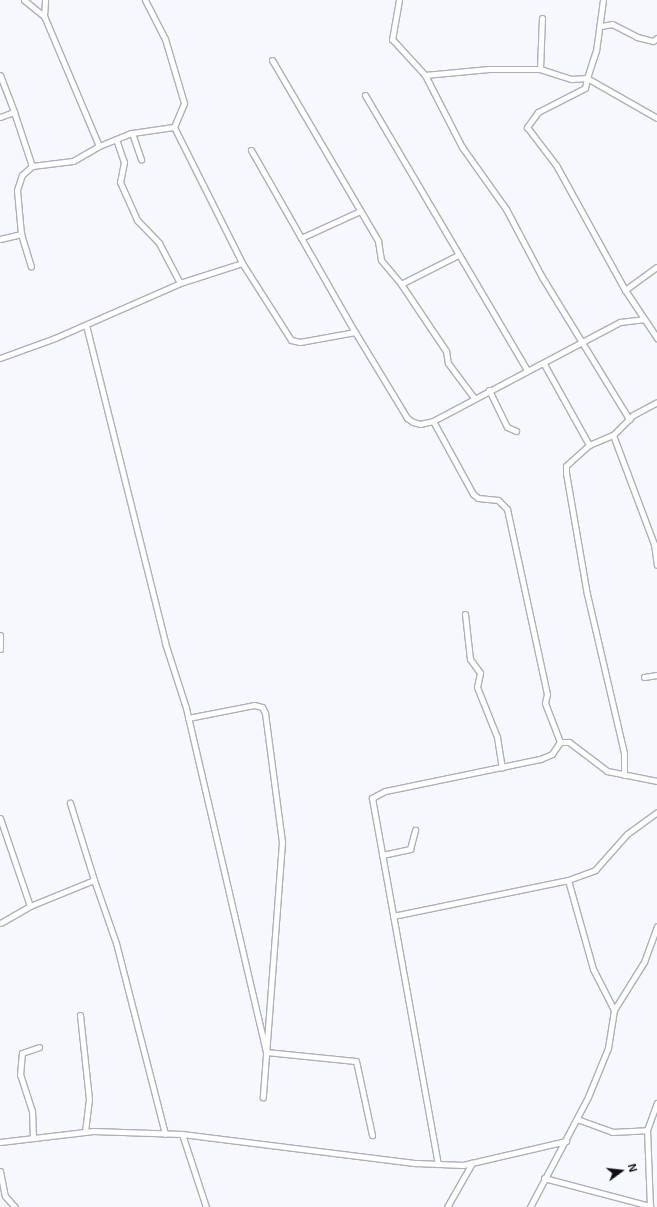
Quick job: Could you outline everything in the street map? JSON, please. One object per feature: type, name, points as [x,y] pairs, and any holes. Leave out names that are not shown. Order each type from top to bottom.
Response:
[{"type":"street","points":[[24,0],[44,16]]},
{"type":"street","points":[[45,0],[44,16],[98,146]]},
{"type":"street","points":[[145,0],[165,39],[184,103],[174,127],[242,263],[291,340],[300,342],[355,332]]},
{"type":"street","points":[[399,0],[392,39],[425,75],[462,147],[506,209],[542,277],[584,342],[629,419]]},
{"type":"street","points":[[604,0],[601,26],[585,88],[538,112],[527,127],[556,165],[625,290],[657,338]]},
{"type":"street","points":[[540,69],[542,18]]},
{"type":"street","points":[[601,26],[612,24],[637,37],[653,41],[657,38]]},
{"type":"street","points":[[272,60],[378,241],[381,260],[401,284],[446,351],[448,364],[474,398]]},
{"type":"street","points":[[425,75],[489,69],[540,69],[571,79],[587,78],[657,118]]},
{"type":"street","points":[[0,76],[32,166]]},
{"type":"street","points":[[365,96],[527,370]]},
{"type":"street","points":[[0,117],[14,112]]},
{"type":"street","points":[[31,266],[21,234],[16,190],[22,175],[32,166],[73,162],[98,146],[132,133],[174,127]]},
{"type":"street","points":[[132,133],[142,159]]},
{"type":"street","points":[[116,140],[124,162],[120,182],[136,220],[159,243],[180,283]]},
{"type":"street","points":[[251,150],[355,332],[407,418],[420,424],[432,421],[527,370],[544,364],[620,322],[643,319]]},
{"type":"street","points":[[301,238],[360,211]]},
{"type":"street","points":[[0,239],[21,234]]},
{"type":"street","points":[[401,284],[458,255]]},
{"type":"street","points":[[0,358],[86,325],[180,283],[242,263]]},
{"type":"street","points":[[625,290],[657,267]]},
{"type":"street","points":[[86,325],[188,718],[266,1052]]},
{"type":"street","points":[[544,364],[589,445]]},
{"type":"street","points":[[489,390],[507,427],[516,431]]},
{"type":"street","points":[[624,775],[624,753],[587,594],[566,466],[589,445],[613,435],[629,419],[657,402]]},
{"type":"street","points":[[432,421],[473,494],[478,498],[498,500],[507,509],[547,694],[545,704],[560,742]]},
{"type":"street","points":[[613,435],[654,544],[657,565]]},
{"type":"street","points":[[465,614],[470,659],[480,673],[477,687],[497,737],[502,768]]},
{"type":"street","points":[[0,635],[0,649]]},
{"type":"street","points":[[644,677],[657,675]]},
{"type":"street","points":[[188,718],[254,705],[262,707],[265,713],[282,842],[263,1097]]},
{"type":"street","points":[[438,1164],[372,807],[376,794],[502,768],[552,754],[560,742]]},
{"type":"street","points":[[560,742],[569,742],[607,771],[657,782]]},
{"type":"street","points":[[70,803],[94,880],[116,943],[165,1134]]},
{"type":"street","points":[[393,916],[568,880],[595,870],[627,834],[657,812]]},
{"type":"street","points":[[0,818],[30,906]]},
{"type":"street","points":[[382,855],[410,849],[415,830]]},
{"type":"street","points":[[0,922],[30,906],[94,880]]},
{"type":"street","points":[[568,880],[593,969],[614,1010]]},
{"type":"street","points":[[530,1207],[544,1178],[577,1119],[608,1048],[614,1010],[644,962],[657,926]]},
{"type":"street","points":[[80,1015],[89,1099],[85,1132]]},
{"type":"street","points":[[33,1138],[32,1111],[20,1074],[22,1053],[39,1047]]},
{"type":"street","points":[[266,1052],[356,1061],[372,1135]]},
{"type":"street","points":[[544,1178],[650,1207],[647,1130],[657,1103]]},
{"type":"street","points":[[577,1119],[612,1132],[647,1130]]},
{"type":"street","points":[[0,1142],[85,1132],[182,1134],[438,1164],[472,1163],[566,1141]]},
{"type":"street","points":[[182,1134],[206,1207]]},
{"type":"street","points":[[448,1207],[472,1163]]},
{"type":"street","points":[[0,1171],[5,1196],[15,1207]]}]
